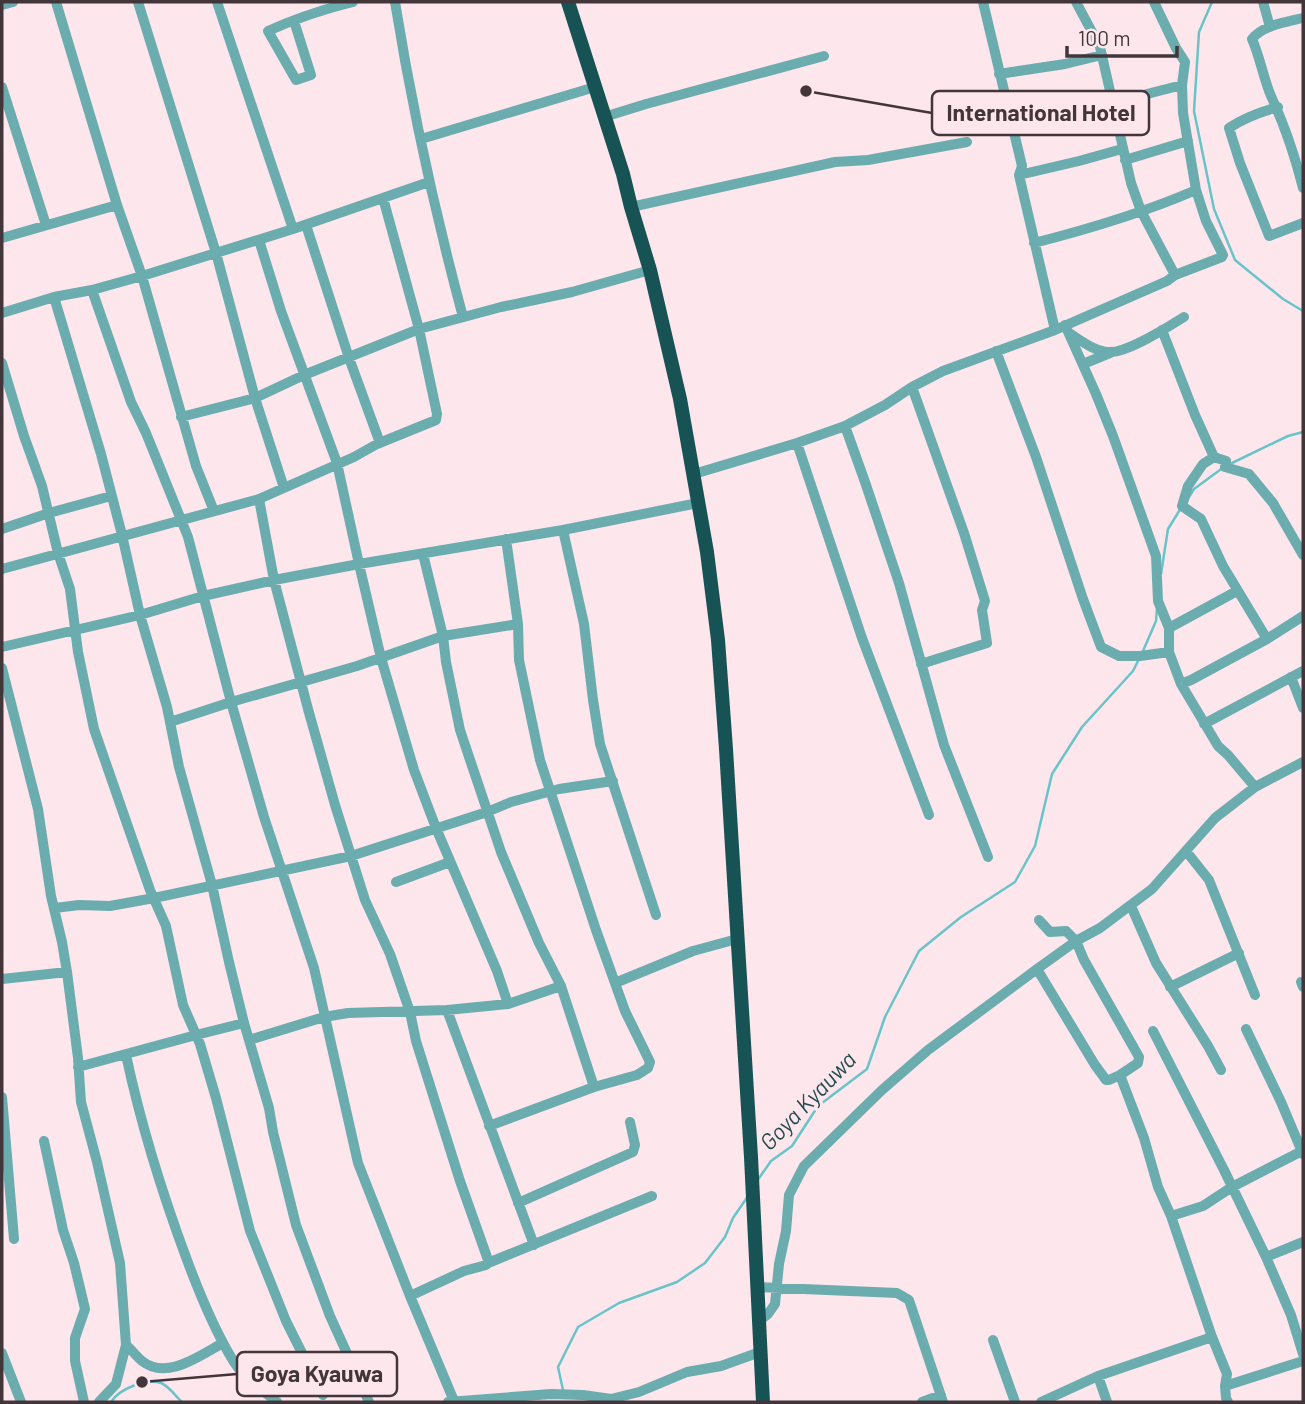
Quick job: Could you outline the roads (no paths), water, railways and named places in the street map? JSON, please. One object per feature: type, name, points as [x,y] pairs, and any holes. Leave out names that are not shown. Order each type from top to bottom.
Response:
[{"type":"highway","points":[[568,2],[623,174],[650,270],[680,399],[707,552],[726,737],[763,1402]]},
{"type":"street","points":[[2,5],[13,2]]},
{"type":"street","points":[[56,2],[117,205],[142,276],[196,466],[214,511]]},
{"type":"street","points":[[138,2],[216,253],[255,398],[284,488]]},
{"type":"street","points":[[217,2],[293,229]]},
{"type":"street","points":[[294,21],[311,75],[296,80],[268,31],[294,21],[328,8],[353,2]]},
{"type":"street","points":[[395,2],[429,182],[463,317]]},
{"type":"street","points":[[983,2],[1021,166],[1019,174],[1034,243],[1062,329],[1083,364],[1096,394],[1156,556],[1158,601],[1169,628],[1169,652],[1181,684],[1218,746],[1255,787]]},
{"type":"street","points":[[1076,2],[1100,47],[1131,183],[1141,211],[1175,275]]},
{"type":"street","points":[[694,474],[845,426],[943,371],[1062,329],[1175,275],[1222,257],[1196,190],[1183,113],[1185,62],[1154,2]]},
{"type":"street","points":[[1263,2],[1270,27]]},
{"type":"street","points":[[1303,18],[1261,30],[1252,39],[1294,152],[1303,188]]},
{"type":"street","points":[[999,74],[1065,64],[1102,55]]},
{"type":"street","points":[[604,117],[824,56]]},
{"type":"street","points":[[1112,103],[1182,85]]},
{"type":"street","points":[[2,88],[46,225]]},
{"type":"street","points":[[421,139],[596,88]]},
{"type":"street","points":[[1278,107],[1259,112],[1229,128],[1269,236],[1303,223]]},
{"type":"street","points":[[1019,174],[1188,141]]},
{"type":"street","points":[[631,207],[835,162],[868,160],[967,142]]},
{"type":"street","points":[[2,313],[54,297],[142,276],[306,225],[429,182]]},
{"type":"street","points":[[1034,243],[1141,211],[1196,190]]},
{"type":"street","points":[[2,569],[259,499],[436,420],[419,329],[383,198]]},
{"type":"street","points":[[2,238],[117,205]]},
{"type":"street","points":[[306,225],[380,443]]},
{"type":"street","points":[[259,240],[281,311],[337,463],[381,658],[414,770],[508,1004]]},
{"type":"street","points":[[181,417],[255,398],[304,375],[419,329],[650,270]]},
{"type":"street","points":[[92,290],[131,402],[188,537],[231,702],[281,870],[314,968],[358,1163],[451,1402],[551,1394],[611,1399],[639,1392],[687,1372],[721,1366],[760,1352]]},
{"type":"street","points":[[54,297],[102,453],[139,615],[157,670],[182,779],[212,885],[244,1023],[269,1108],[296,1224],[330,1316],[369,1402]]},
{"type":"street","points":[[1083,364],[1135,345],[1184,317]]},
{"type":"street","points":[[1062,329],[1099,350],[1110,353]]},
{"type":"street","points":[[1162,330],[1214,457],[1226,461],[1225,467],[1249,474],[1273,503],[1303,555]]},
{"type":"street","points":[[996,351],[1036,457],[1101,647],[1119,656],[1169,652]]},
{"type":"street","points":[[2,363],[42,486],[58,553],[70,589],[78,652],[94,729],[166,926],[183,1005],[196,1035],[216,1098],[250,1231],[286,1321],[323,1395]]},
{"type":"street","points":[[912,387],[985,601],[982,610],[987,643],[921,664]]},
{"type":"street","points":[[2,405],[13,401]]},
{"type":"street","points":[[845,426],[899,583],[944,745],[988,857]]},
{"type":"street","points":[[797,443],[862,638],[929,815]]},
{"type":"street","points":[[1214,457],[1203,464],[1188,486],[1182,506],[1201,519],[1223,566],[1267,639]]},
{"type":"street","points":[[2,529],[111,496]]},
{"type":"street","points":[[259,499],[274,580],[351,856],[365,901],[390,954],[410,1012],[416,1041],[488,1263]]},
{"type":"street","points":[[2,647],[274,580],[563,530],[698,503]]},
{"type":"street","points":[[563,530],[584,624],[600,744],[656,915]]},
{"type":"street","points":[[489,1126],[594,1087],[637,1075],[648,1068],[650,1062],[615,984],[540,760],[521,671],[518,624],[506,539]]},
{"type":"street","points":[[424,554],[443,636],[460,730],[501,852],[539,943],[561,986],[594,1087]]},
{"type":"street","points":[[1169,628],[1237,591]]},
{"type":"street","points":[[1181,684],[1267,639],[1303,616]]},
{"type":"street","points":[[170,722],[381,658],[443,636],[518,624]]},
{"type":"street","points":[[2,668],[38,809],[51,896],[67,972],[81,1102],[120,1263],[127,1345],[116,1384],[99,1402]]},
{"type":"street","points":[[1204,724],[1303,671]]},
{"type":"street","points":[[1291,677],[1303,708]]},
{"type":"street","points":[[759,1321],[775,1304],[789,1195],[804,1166],[882,1090],[928,1050],[1076,941],[1100,929],[1131,906],[1152,888],[1215,818],[1255,787],[1303,762]]},
{"type":"street","points":[[55,908],[110,905],[154,898],[351,856],[511,802],[550,791],[613,781]]},
{"type":"street","points":[[1186,851],[1209,880],[1255,995]]},
{"type":"street","points":[[396,882],[450,862]]},
{"type":"street","points":[[1131,906],[1156,963],[1221,1070]]},
{"type":"street","points":[[1037,969],[1106,1080],[1121,1075],[1138,1063],[1139,1057],[1076,941],[1066,931],[1050,932],[1039,920]]},
{"type":"street","points":[[615,984],[693,951],[737,939]]},
{"type":"street","points":[[1170,987],[1238,953]]},
{"type":"street","points":[[2,979],[67,972]]},
{"type":"street","points":[[249,1040],[324,1017],[348,1013],[447,1010],[508,1004],[561,986]]},
{"type":"street","points":[[447,1010],[534,1245]]},
{"type":"street","points":[[78,1068],[244,1023]]},
{"type":"street","points":[[1171,1216],[1203,1206],[1232,1187],[1302,1150],[1246,1029]]},
{"type":"street","points":[[1153,1031],[1266,1257],[1291,1315],[1303,1354]]},
{"type":"street","points":[[126,1055],[134,1093],[166,1204],[207,1313],[235,1364],[251,1382],[277,1402]]},
{"type":"street","points":[[1121,1075],[1158,1186],[1227,1374],[1225,1386],[1228,1402]]},
{"type":"street","points":[[2,1097],[14,1240]]},
{"type":"street","points":[[518,1203],[633,1152],[635,1144],[630,1122]]},
{"type":"street","points":[[44,1141],[63,1230],[85,1309],[75,1338],[75,1361],[84,1402]]},
{"type":"street","points":[[410,1296],[464,1271],[652,1196]]},
{"type":"street","points":[[1266,1257],[1303,1242]]},
{"type":"street","points":[[757,1287],[897,1293],[909,1300],[942,1399],[922,1402]]},
{"type":"street","points":[[1041,1402],[1098,1376],[1212,1336]]},
{"type":"street","points":[[993,1340],[1015,1402]]},
{"type":"street","points":[[127,1345],[144,1363],[162,1369],[183,1365],[223,1343]]},
{"type":"street","points":[[2,1353],[21,1402]]},
{"type":"street","points":[[1225,1386],[1303,1361]]},
{"type":"street","points":[[1098,1376],[1107,1402]]},
{"type":"waterway","name":"Goya Kyauwa","points":[[1212,2],[1199,32],[1194,111],[1214,209],[1235,260],[1283,299],[1303,311]]},
{"type":"waterway","name":"Goya Kyauwa","points":[[1230,464],[1288,436],[1303,432]]},
{"type":"waterway","name":"Goya Kyauwa","points":[[1189,497],[1194,489],[1224,467]]},
{"type":"waterway","name":"Goya Kyauwa","points":[[1161,574],[1168,529],[1181,508]]},
{"type":"waterway","name":"Goya Kyauwa","points":[[1143,651],[1156,621],[1157,608]]},
{"type":"waterway","name":"Goya Kyauwa","points":[[757,1181],[771,1161],[792,1146],[818,1106],[867,1069],[885,1017],[919,951],[961,917],[1015,882],[1035,846],[1052,774],[1082,727],[1133,671],[1138,661]]},
{"type":"waterway","name":"Goya Kyauwa","points":[[563,1390],[558,1367],[578,1327],[619,1303],[677,1282],[705,1263],[725,1237],[733,1218],[748,1196]]},
{"type":"waterway","name":"Goya Kyauwa","points":[[111,1402],[126,1389],[148,1382],[161,1383],[182,1402]]},
{"type":"place","name":"International Hotel","points":[[806,91]]},
{"type":"place","name":"Goya Kyauwa","points":[[142,1382]]}]
